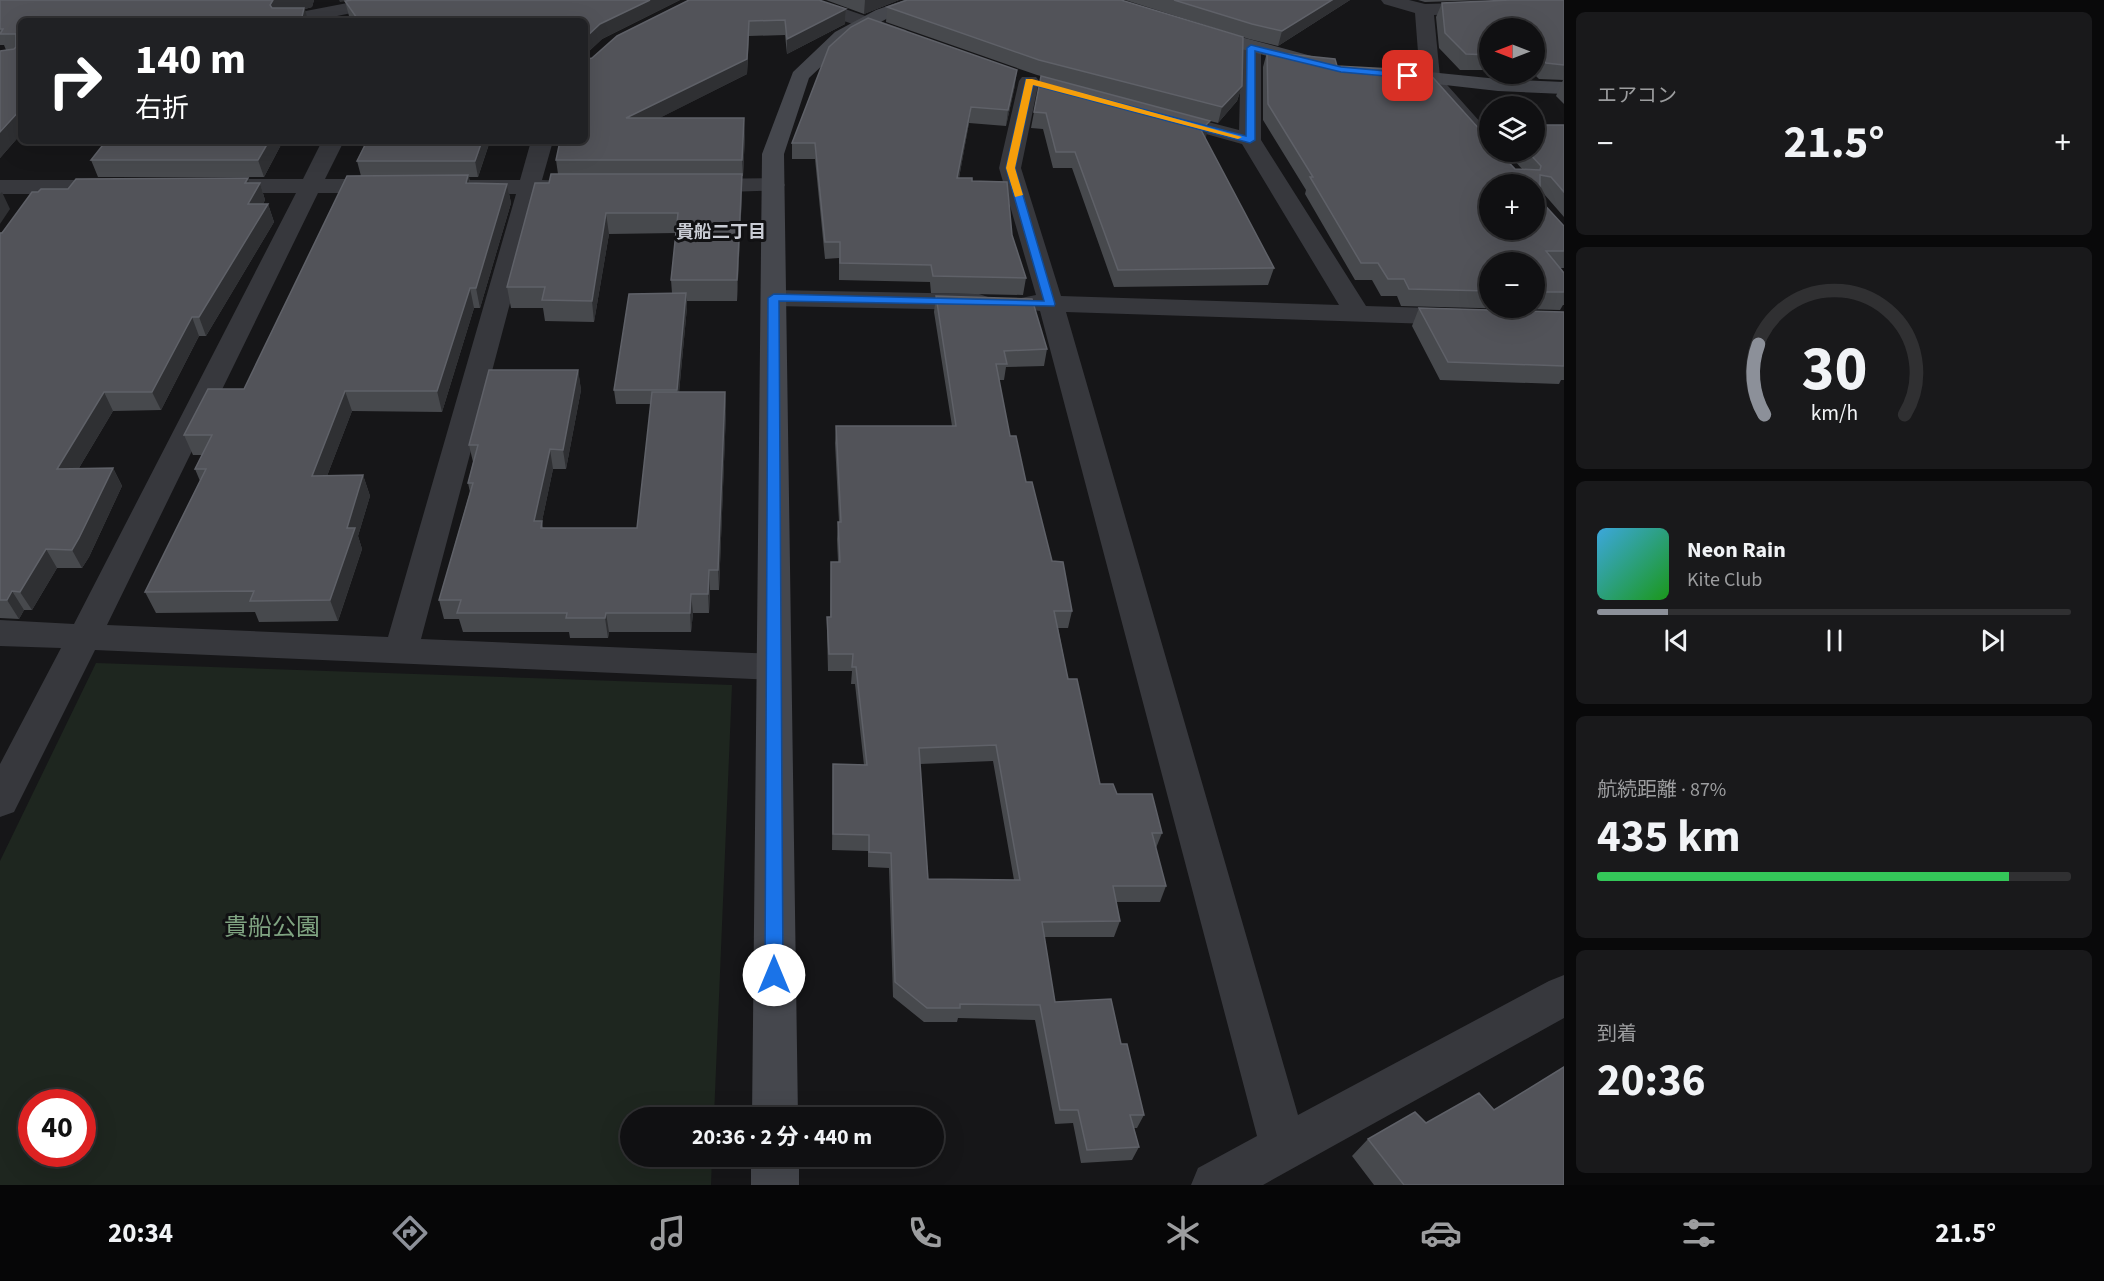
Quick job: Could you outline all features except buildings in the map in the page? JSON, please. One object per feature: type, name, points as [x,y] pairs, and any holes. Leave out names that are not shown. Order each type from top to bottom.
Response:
[{"type":"street","points":[[297,18],[390,0]]},
{"type":"street","points":[[802,0],[921,42]]},
{"type":"street","points":[[775,1107],[773,153],[800,76],[842,36],[882,14],[923,0]]},
{"type":"street","points":[[1390,0],[1424,10],[1553,4]]},
{"type":"street","points":[[1424,10],[1430,78],[1479,135]]},
{"type":"street","points":[[1177,25],[1251,48],[1330,67]]},
{"type":"street","points":[[1251,48],[1250,140],[1357,313]]},
{"type":"street","points":[[1375,73],[1564,88]]},
{"type":"street","points":[[1029,80],[1010,168],[1050,304],[1284,1148]]},
{"type":"street","points":[[1151,114],[1250,140]]},
{"type":"street","points":[[0,801],[332,144]]},
{"type":"street","points":[[401,650],[541,144]]},
{"type":"street","points":[[680,186],[774,185]]},
{"type":"street","points":[[193,186],[414,186]]},
{"type":"street","points":[[437,187],[599,186]]},
{"type":"street","points":[[0,187],[34,196],[135,187]]},
{"type":"street","points":[[774,298],[1479,317]]},
{"type":"street","points":[[0,633],[774,667]]},
{"type":"street","points":[[1215,1185],[1564,995]]},
{"type":"street","points":[[775,1167],[775,1185]]},
{"type":"green space","name":"貴船公園","points":[[96,663],[732,685],[714,1107],[620,1107],[620,1167],[712,1167],[711,1185],[0,1185],[0,861]]},
{"type":"slow traffic","points":[[1018,195],[1010,168],[1029,81],[1238,137]]},
{"type":"district","name":"貴船二丁目","points":[[721,232]]},
{"type":"route","points":[[774,975],[774,298],[1050,304],[1010,168],[1029,81],[1250,140],[1251,48],[1341,69],[1408,76]]}]
